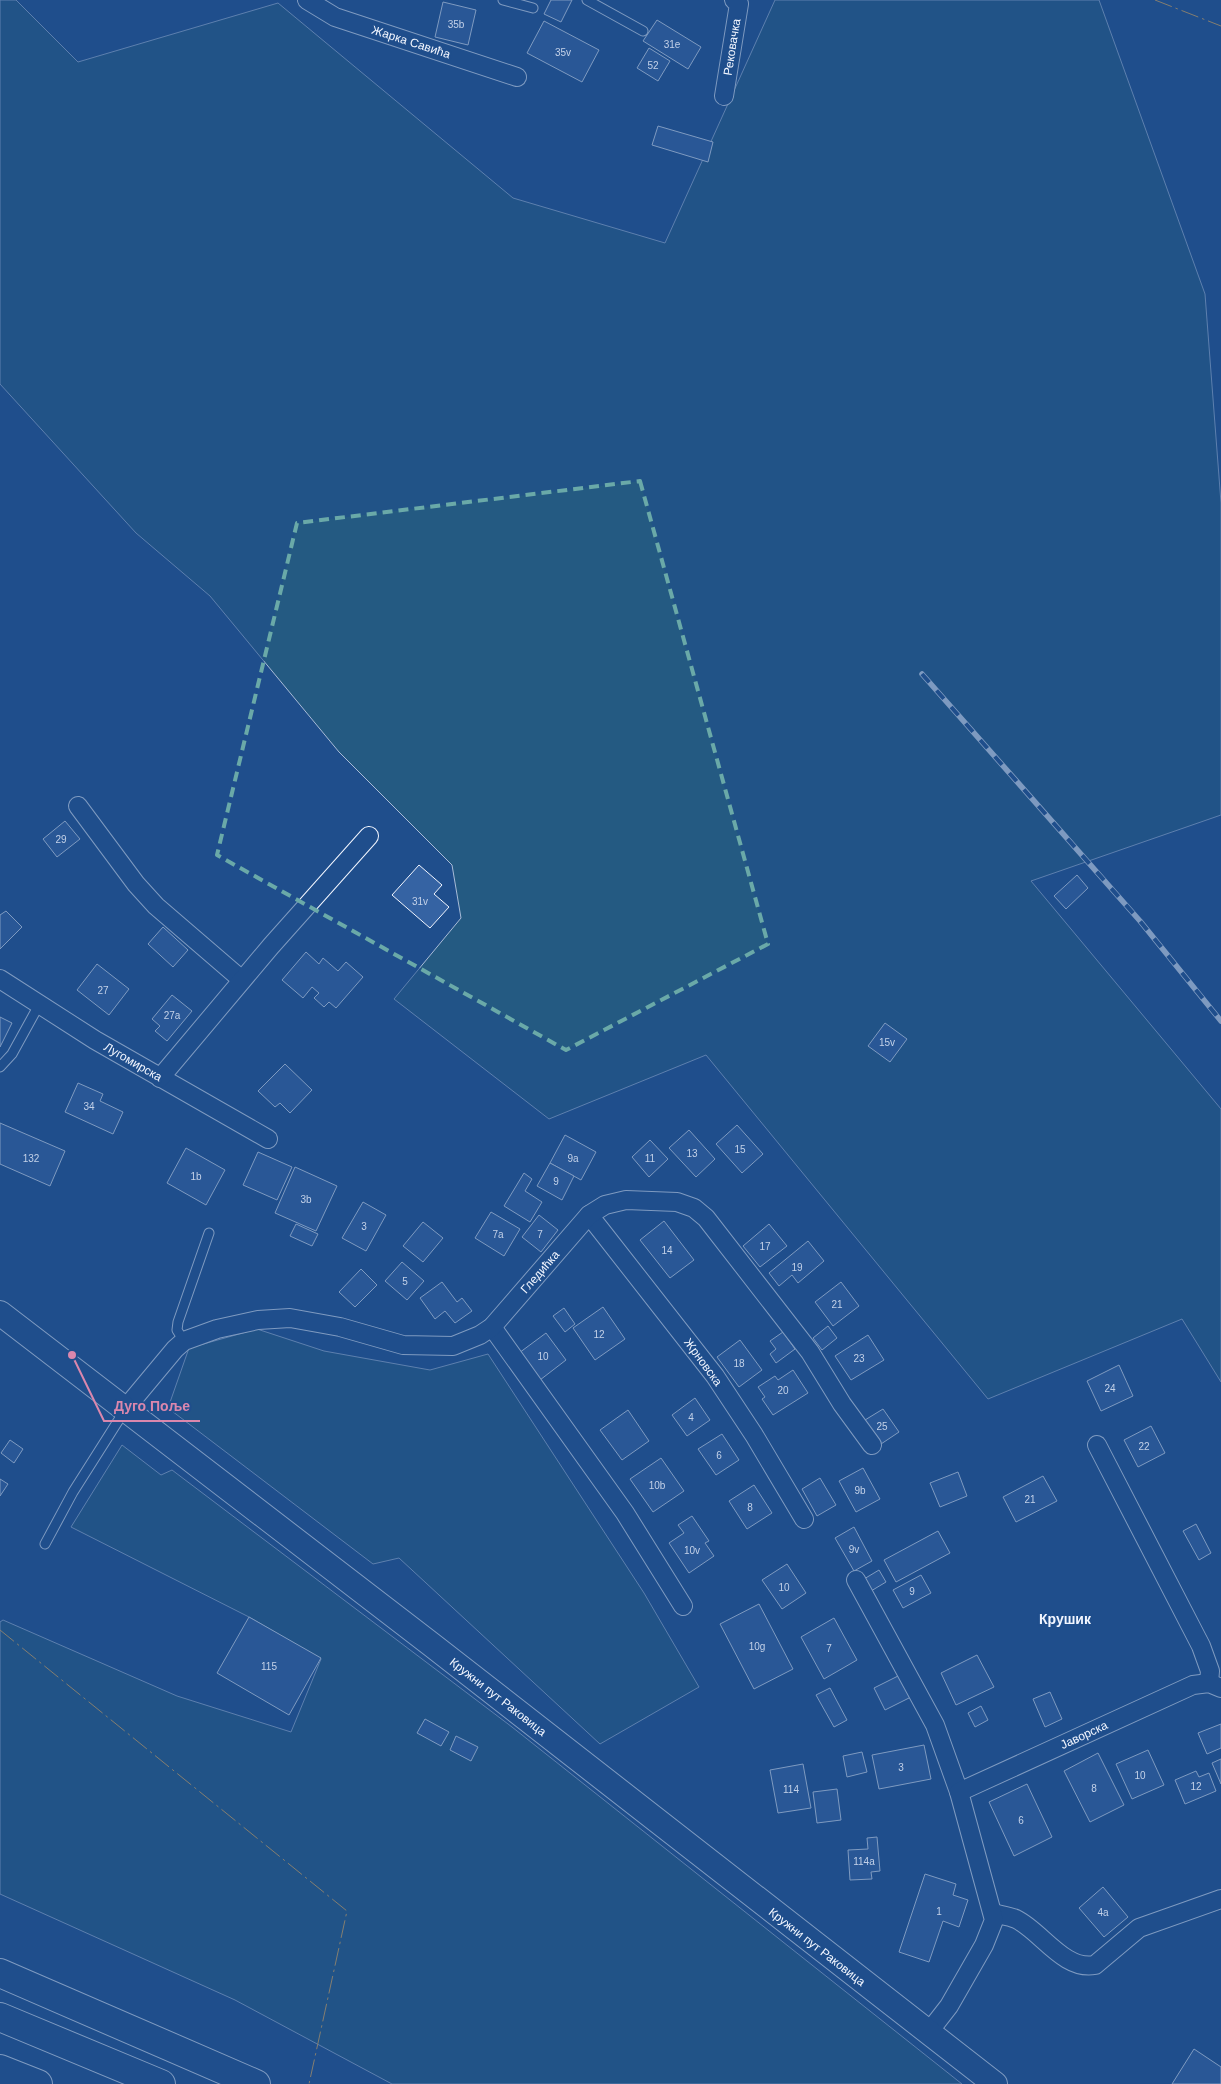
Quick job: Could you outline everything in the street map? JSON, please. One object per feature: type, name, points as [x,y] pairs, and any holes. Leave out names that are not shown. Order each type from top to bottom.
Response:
[{"type":"highway","points":[[0,1973],[256,2084]]},
{"type":"highway","points":[[0,2017],[161,2084]]},
{"type":"highway","points":[[0,2069],[38,2084]]},
{"type":"main road","name":"Кружни пут Раковица","points":[[0,1313],[995,2084]]},
{"type":"street","name":"Жарка Савића","points":[[307,0],[335,16],[517,77]]},
{"type":"street","name":"Рековачка","points":[[724,96],[739,4],[734,0]]},
{"type":"street","points":[[78,806],[136,884],[156,906],[242,980]]},
{"type":"street","points":[[160,1078],[242,980],[369,836]]},
{"type":"street","name":"Лугомирска","points":[[0,979],[39,1005],[160,1078],[268,1139]]},
{"type":"street","name":"Гледићка","points":[[125,1409],[167,1358],[184,1341],[236,1324],[274,1318],[297,1318],[403,1345],[434,1347],[465,1342],[492,1327],[589,1215],[605,1205],[626,1200],[677,1202],[701,1213],[720,1235],[810,1352],[842,1404],[872,1445]]},
{"type":"street","name":"Жрновска","points":[[589,1215],[714,1376],[754,1435],[804,1519]]},
{"type":"street","points":[[492,1327],[620,1506],[683,1606]]},
{"type":"street","name":"Јаворска","points":[[959,1792],[1193,1685],[1215,1686],[1201,1646],[1097,1445]]},
{"type":"street","points":[[856,1580],[935,1725],[959,1792],[984,1888],[993,1913],[993,1928],[984,1945],[949,2006],[928,2032]]},
{"type":"street","points":[[993,1913],[1016,1919],[1069,1959],[1086,1967],[1095,1965],[1139,1928],[1221,1899]]},
{"type":"lane","points":[[503,0],[533,8]]},
{"type":"lane","points":[[587,0],[643,31]]},
{"type":"lane","points":[[0,1068],[12,1054],[39,1005]]},
{"type":"lane","points":[[184,1341],[178,1330],[178,1322],[209,1233]]},
{"type":"lane","points":[[45,1544],[73,1492],[125,1409]]},
{"type":"highlighted area","points":[[640,481],[768,944],[566,1050],[217,855],[297,523]]},
{"type":"shaded area","points":[[0,0],[16,0],[78,62],[278,3],[513,198],[665,243],[775,0],[1099,0],[1205,294],[1221,503],[1221,815],[1031,881],[1221,1109],[1221,1382],[1182,1319],[988,1399],[706,1055],[549,1119],[394,999],[461,918],[452,865],[339,752],[210,596],[136,533],[0,384]]},
{"type":"shaded area","points":[[257,1329],[324,1351],[430,1370],[488,1354],[644,1593],[699,1687],[600,1744],[399,1558],[373,1564],[168,1408],[189,1348]]},
{"type":"shaded area","points":[[122,1445],[161,1475],[172,1470],[512,1727],[962,2084],[392,2084],[235,2000],[0,1894],[0,1622],[3,1620],[177,1696],[291,1732],[321,1659],[249,1617],[71,1527]]},
{"type":"building","points":[[551,0],[572,0],[561,22],[544,14]]},
{"type":"building","points":[[443,2],[476,10],[468,45],[435,37]]},
{"type":"building","points":[[657,20],[701,47],[688,69],[643,41]]},
{"type":"building","points":[[544,21],[599,50],[582,82],[527,53]]},
{"type":"building","points":[[649,48],[670,61],[658,81],[637,68]]},
{"type":"building","points":[[658,126],[713,142],[708,162],[652,145]]},
{"type":"building","points":[[65,821],[80,839],[57,857],[43,839]]},
{"type":"building","points":[[419,865],[442,885],[434,894],[449,907],[430,928],[392,895]]},
{"type":"building","points":[[1077,875],[1088,888],[1066,909],[1054,896]]},
{"type":"building","points":[[6,911],[22,927],[0,949],[0,915]]},
{"type":"building","points":[[163,927],[188,950],[173,967],[148,944]]},
{"type":"building","points":[[306,952],[319,964],[323,958],[338,971],[346,962],[363,977],[336,1008],[329,1002],[324,1007],[314,998],[319,993],[312,987],[303,998],[282,980]]},
{"type":"building","points":[[97,964],[129,989],[109,1015],[77,990]]},
{"type":"building","points":[[172,995],[192,1011],[167,1041],[155,1031],[160,1026],[152,1019]]},
{"type":"building","points":[[0,1017],[12,1023],[0,1047]]},
{"type":"building","points":[[885,1023],[907,1039],[890,1062],[868,1046]]},
{"type":"building","points":[[285,1064],[312,1090],[290,1113],[280,1103],[275,1107],[258,1091]]},
{"type":"building","points":[[78,1083],[103,1094],[100,1101],[123,1112],[113,1134],[65,1112]]},
{"type":"building","points":[[0,1123],[65,1151],[50,1186],[0,1164]]},
{"type":"building","points":[[737,1125],[763,1154],[742,1173],[716,1144]]},
{"type":"building","points":[[689,1130],[715,1159],[696,1177],[669,1148]]},
{"type":"building","points":[[565,1135],[596,1152],[581,1180],[550,1163]]},
{"type":"building","points":[[650,1140],[668,1159],[649,1177],[632,1157]]},
{"type":"building","points":[[186,1148],[225,1170],[206,1205],[167,1183]]},
{"type":"building","points":[[258,1152],[292,1167],[277,1200],[243,1185]]},
{"type":"building","points":[[550,1163],[574,1176],[562,1200],[537,1186]]},
{"type":"building","points":[[295,1167],[337,1186],[316,1231],[275,1213]]},
{"type":"building","points":[[524,1173],[532,1179],[525,1191],[542,1202],[530,1222],[504,1206]]},
{"type":"building","points":[[363,1202],[386,1215],[366,1251],[342,1238]]},
{"type":"building","points":[[491,1212],[520,1229],[504,1256],[475,1238]]},
{"type":"building","points":[[539,1215],[558,1230],[541,1252],[522,1237]]},
{"type":"building","points":[[664,1221],[694,1260],[670,1278],[640,1240]]},
{"type":"building","points":[[423,1222],[443,1238],[423,1262],[403,1246]]},
{"type":"building","points":[[296,1224],[318,1234],[312,1246],[290,1236]]},
{"type":"building","points":[[769,1224],[787,1246],[760,1267],[743,1246]]},
{"type":"building","points":[[808,1241],[824,1261],[798,1283],[792,1275],[779,1286],[769,1273]]},
{"type":"building","points":[[402,1262],[424,1281],[407,1300],[385,1281]]},
{"type":"building","points":[[361,1269],[377,1285],[355,1307],[339,1292]]},
{"type":"building","points":[[442,1282],[457,1302],[462,1298],[472,1311],[455,1323],[445,1311],[435,1319],[420,1298]]},
{"type":"building","points":[[841,1282],[859,1306],[833,1326],[815,1302]]},
{"type":"building","points":[[603,1307],[625,1339],[595,1360],[573,1328]]},
{"type":"building","points":[[564,1308],[575,1324],[565,1332],[553,1316]]},
{"type":"building","points":[[828,1326],[837,1338],[822,1350],[813,1338]]},
{"type":"building","points":[[783,1332],[795,1349],[776,1363],[770,1354],[776,1349],[770,1341]]},
{"type":"building","points":[[546,1333],[566,1360],[540,1380],[519,1353]]},
{"type":"building","points":[[868,1335],[884,1360],[851,1380],[835,1356]]},
{"type":"building","points":[[740,1340],[762,1370],[739,1387],[717,1357]]},
{"type":"building","points":[[1119,1365],[1133,1396],[1101,1411],[1087,1381]]},
{"type":"building","points":[[793,1370],[808,1393],[773,1415],[762,1399],[765,1397],[758,1387],[775,1376],[778,1380]]},
{"type":"building","points":[[695,1398],[710,1420],[687,1436],[672,1415]]},
{"type":"building","points":[[883,1409],[899,1432],[881,1444],[865,1420]]},
{"type":"building","points":[[628,1410],[649,1441],[622,1460],[600,1430]]},
{"type":"building","points":[[1151,1426],[1165,1453],[1138,1467],[1124,1440]]},
{"type":"building","points":[[722,1434],[739,1460],[716,1475],[698,1449]]},
{"type":"building","points":[[10,1440],[23,1449],[14,1463],[1,1453]]},
{"type":"building","points":[[661,1458],[684,1491],[653,1512],[630,1479]]},
{"type":"building","points":[[863,1468],[880,1499],[856,1512],[839,1481]]},
{"type":"building","points":[[958,1472],[967,1496],[940,1507],[930,1483]]},
{"type":"building","points":[[1043,1476],[1057,1501],[1016,1522],[1003,1497]]},
{"type":"building","points":[[820,1478],[836,1505],[817,1516],[802,1489]]},
{"type":"building","points":[[0,1479],[8,1484],[0,1496]]},
{"type":"building","points":[[754,1485],[772,1513],[747,1529],[729,1501]]},
{"type":"building","points":[[692,1516],[709,1541],[705,1543],[714,1556],[689,1573],[669,1543],[684,1533],[678,1525]]},
{"type":"building","points":[[1196,1524],[1211,1553],[1199,1560],[1183,1531]]},
{"type":"building","points":[[854,1527],[872,1561],[854,1571],[835,1538]]},
{"type":"building","points":[[938,1531],[950,1553],[896,1582],[884,1560]]},
{"type":"building","points":[[787,1564],[806,1593],[782,1609],[762,1580]]},
{"type":"building","points":[[879,1570],[886,1582],[871,1591],[864,1579]]},
{"type":"building","points":[[921,1575],[931,1593],[903,1608],[893,1590]]},
{"type":"building","points":[[759,1604],[793,1669],[754,1689],[720,1624]]},
{"type":"building","points":[[249,1617],[321,1658],[289,1715],[217,1673]]},
{"type":"building","points":[[834,1618],[857,1660],[824,1679],[801,1637]]},
{"type":"building","points":[[977,1655],[994,1687],[956,1705],[941,1673]]},
{"type":"building","points":[[902,1674],[913,1696],[885,1710],[874,1688]]},
{"type":"building","points":[[830,1688],[847,1720],[834,1727],[816,1695]]},
{"type":"building","points":[[1050,1692],[1062,1719],[1045,1727],[1033,1699]]},
{"type":"building","points":[[981,1706],[988,1720],[975,1727],[968,1713]]},
{"type":"building","points":[[425,1719],[449,1732],[441,1746],[417,1733]]},
{"type":"building","points":[[1221,1724],[1221,1748],[1207,1754],[1198,1733]]},
{"type":"building","points":[[456,1736],[478,1747],[471,1761],[450,1750]]},
{"type":"building","points":[[924,1745],[931,1779],[879,1789],[872,1755]]},
{"type":"building","points":[[1148,1750],[1164,1785],[1132,1799],[1116,1764]]},
{"type":"building","points":[[862,1752],[867,1772],[847,1777],[843,1756]]},
{"type":"building","points":[[1098,1753],[1124,1805],[1090,1822],[1064,1771]]},
{"type":"building","points":[[1221,1759],[1221,1784],[1212,1763]]},
{"type":"building","points":[[803,1764],[811,1808],[778,1813],[770,1770]]},
{"type":"building","points":[[1196,1771],[1199,1777],[1209,1773],[1216,1791],[1185,1804],[1175,1780]]},
{"type":"building","points":[[1027,1784],[1052,1837],[1014,1856],[989,1802]]},
{"type":"building","points":[[837,1789],[841,1820],[817,1823],[813,1792]]},
{"type":"building","points":[[877,1837],[880,1871],[871,1872],[872,1879],[850,1880],[848,1850],[868,1849],[867,1838]]},
{"type":"building","points":[[925,1874],[956,1884],[953,1895],[968,1900],[959,1927],[943,1921],[929,1962],[899,1952]]},
{"type":"building","points":[[1103,1887],[1128,1917],[1104,1937],[1079,1908]]},
{"type":"building","points":[[1194,2049],[1221,2067],[1221,2084],[1172,2084]]},
{"type":"railway","points":[[922,674],[1140,921],[1221,1021]]},
{"type":"power","points":[[1155,0],[1221,26]]},
{"type":"power","points":[[0,1630],[347,1911],[309,2084]]},
{"type":"place","name":"Дуго Поље","points":[[72,1355]]},
{"type":"district","name":"Крушик","points":[[1065,1619]]}]
